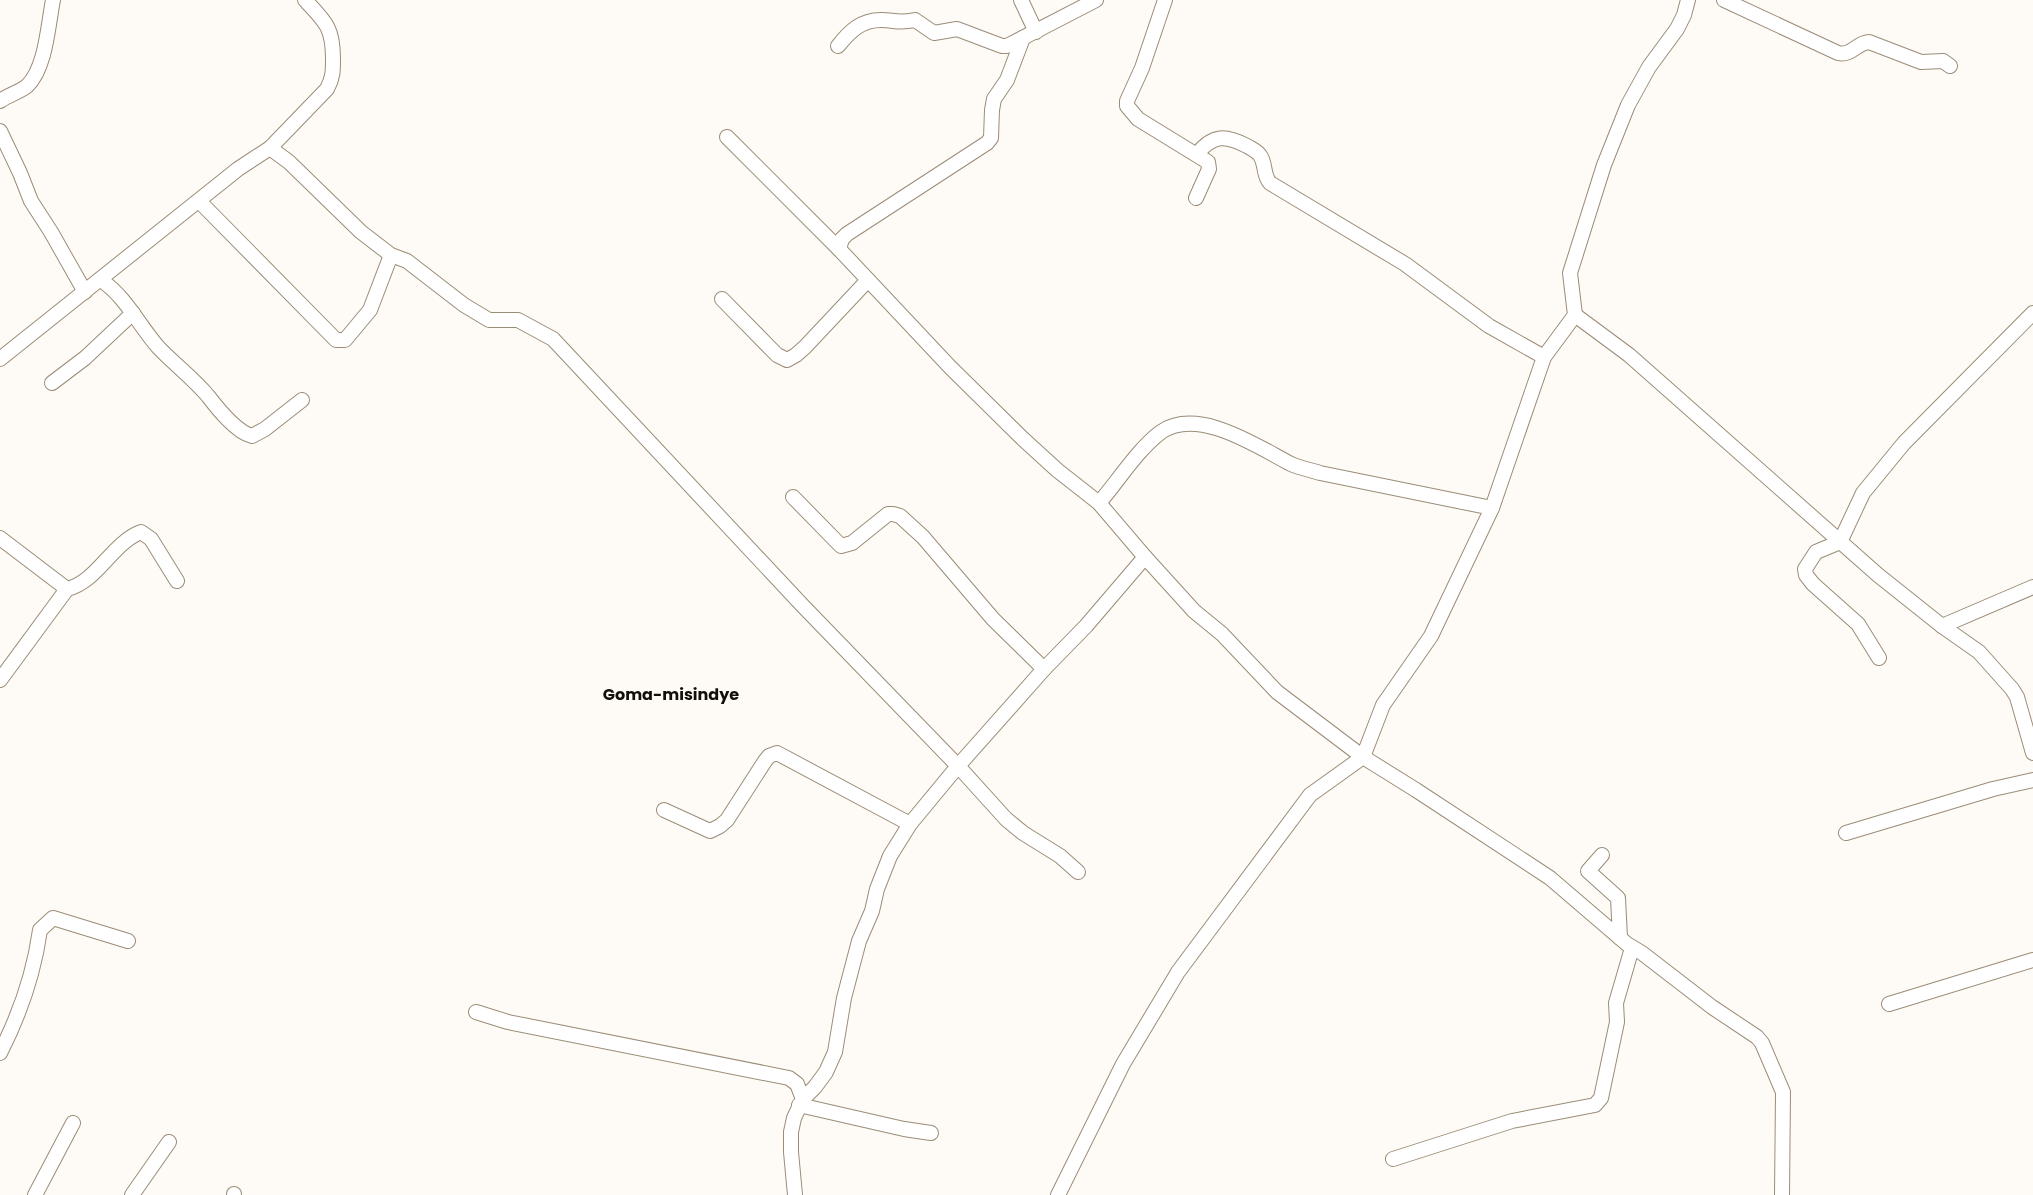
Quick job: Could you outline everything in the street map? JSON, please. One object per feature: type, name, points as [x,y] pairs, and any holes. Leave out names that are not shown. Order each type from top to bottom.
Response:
[{"type":"street","points":[[0,101],[27,86],[38,70],[45,45],[53,0]]},
{"type":"street","points":[[0,359],[101,280],[238,169],[270,148],[327,89],[333,79],[332,37],[328,27],[305,0]]},
{"type":"street","points":[[839,249],[842,239],[847,234],[987,144],[991,138],[994,99],[1007,80],[1029,35],[1021,0]]},
{"type":"street","points":[[838,46],[852,30],[859,25],[882,20],[902,23],[915,20],[934,32],[957,29],[1002,46],[1012,44],[1096,0]]},
{"type":"street","points":[[1165,0],[1142,68],[1127,101],[1127,106],[1138,119],[1208,162],[1209,169],[1196,198]]},
{"type":"street","points":[[1058,1195],[1123,1064],[1178,972],[1310,795],[1363,757],[1382,704],[1431,636],[1492,508],[1544,357],[1575,315],[1570,273],[1604,165],[1628,105],[1649,68],[1677,29],[1684,15],[1688,0]]},
{"type":"street","points":[[1724,0],[1838,53],[1847,54],[1861,44],[1869,42],[1921,62],[1943,61],[1950,66]]},
{"type":"street","points":[[0,131],[20,173],[31,201],[51,232],[85,292]]},
{"type":"street","points":[[727,137],[839,249],[950,367],[1022,438],[1057,470],[1099,503],[1145,558],[1194,611],[1222,634],[1277,692],[1363,757],[1550,878],[1632,948],[1642,953],[1712,1007],[1757,1037],[1762,1043],[1783,1092],[1782,1195]]},
{"type":"street","points":[[1197,154],[1210,142],[1227,138],[1232,138],[1257,152],[1264,164],[1264,175],[1270,183],[1405,264],[1489,326],[1544,357]]},
{"type":"street","points":[[270,148],[289,162],[361,232],[391,254],[407,261],[464,304],[489,320],[518,320],[553,339],[802,606],[958,766],[1006,819],[1023,833],[1060,856],[1078,872]]},
{"type":"street","points":[[199,201],[336,340],[345,340],[370,310],[391,254]]},
{"type":"street","points":[[101,280],[114,289],[166,355],[207,396],[219,412],[227,417],[244,434],[252,436],[265,429],[302,400]]},
{"type":"street","points":[[722,300],[777,356],[787,360],[796,355],[805,347],[868,280]]},
{"type":"street","points":[[52,383],[85,358],[134,313]]},
{"type":"street","points":[[1575,315],[1629,355],[1840,542],[1942,626],[1979,652],[2012,689],[2017,697],[2033,753]]},
{"type":"street","points":[[1879,658],[1858,624],[1813,584],[1805,571],[1816,552],[1840,542],[1863,493],[1904,443],[2032,317]]},
{"type":"street","points":[[1099,503],[1129,466],[1160,433],[1176,426],[1189,424],[1208,426],[1231,433],[1257,444],[1292,465],[1320,473],[1492,508]]},
{"type":"street","points":[[793,496],[841,546],[852,543],[888,514],[900,516],[923,537],[993,619],[1044,669]]},
{"type":"street","points":[[0,680],[67,589],[82,583],[130,536],[141,532],[151,539],[177,581]]},
{"type":"street","points":[[0,538],[67,589]]},
{"type":"street","points":[[795,1195],[791,1132],[801,1102],[826,1072],[835,1052],[844,998],[859,941],[872,910],[884,869],[910,824],[958,766],[1044,669],[1086,626],[1145,558]]},
{"type":"street","points":[[1942,626],[2033,587]]},
{"type":"street","points":[[664,810],[710,831],[720,826],[727,820],[765,761],[769,756],[777,753],[910,824]]},
{"type":"street","points":[[1846,833],[1993,789],[2033,780]]},
{"type":"street","points":[[1602,855],[1588,871],[1618,898],[1620,938]]},
{"type":"street","points":[[0,1053],[10,1034],[30,979],[40,930],[48,921],[53,918],[128,941]]},
{"type":"street","points":[[1393,1159],[1512,1120],[1595,1106],[1601,1098],[1617,1022],[1616,1003],[1632,948]]},
{"type":"street","points":[[1889,1004],[2033,960]]},
{"type":"street","points":[[476,1012],[508,1022],[789,1078],[796,1084],[801,1102]]},
{"type":"street","points":[[801,1102],[904,1129],[931,1133]]},
{"type":"street","points":[[35,1195],[73,1123]]},
{"type":"street","points":[[132,1195],[169,1142]]},
{"type":"district","name":"Goma-misindye","points":[[671,694]]}]
